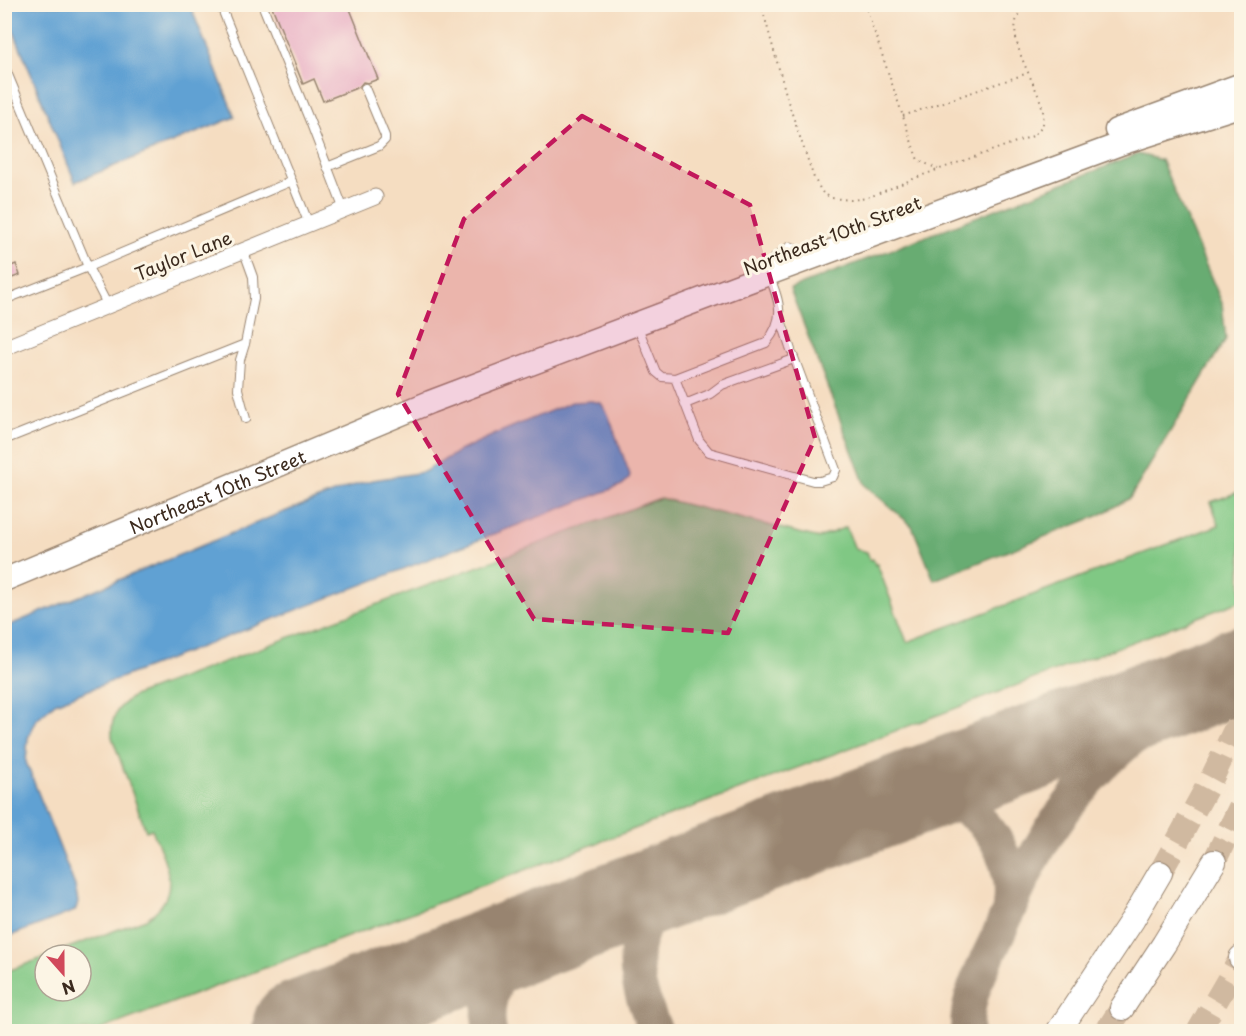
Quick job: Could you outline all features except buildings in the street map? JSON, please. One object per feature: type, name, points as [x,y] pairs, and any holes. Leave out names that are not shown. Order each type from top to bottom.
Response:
[{"type":"main road","points":[[1122,1008],[1214,862]]},
{"type":"main road","points":[[1058,1032],[1133,919],[1160,873]]},
{"type":"street","name":"Northeast 10th Street","points":[[4,580],[430,402],[768,274],[1242,84]]},
{"type":"street","name":"Northeast 10th Street","points":[[430,402],[532,354],[791,250],[1057,159],[1123,143],[1242,105]]},
{"type":"street","name":"Taylor Lane","points":[[4,348],[375,197]]},
{"type":"street","points":[[768,274],[771,266],[791,250]]},
{"type":"lane","points":[[220,4],[309,224]]},
{"type":"lane","points":[[261,4],[344,210]]},
{"type":"lane","points":[[4,65],[88,267],[108,306]]},
{"type":"lane","points":[[327,167],[379,146],[385,140],[364,88]]},
{"type":"lane","points":[[4,300],[292,181]]},
{"type":"lane","points":[[244,252],[253,277],[254,299],[240,360],[238,390],[246,419]]},
{"type":"lane","points":[[636,324],[656,372],[662,377],[675,378],[766,343],[774,333],[781,305],[768,274]]},
{"type":"lane","points":[[675,378],[699,440],[709,453],[813,481],[833,477],[836,470],[779,316]]},
{"type":"lane","points":[[4,440],[245,344]]},
{"type":"lane","points":[[685,404],[710,394],[722,385],[793,355]]},
{"type":"path","points":[[761,4],[789,105],[814,178],[822,192],[831,198],[851,200],[867,198],[1033,136],[1043,125],[1043,110],[1017,47],[1017,20],[1026,4]]},
{"type":"path","points":[[865,4],[918,160],[939,170]]},
{"type":"path","points":[[903,116],[1028,73]]},
{"type":"highlighted area","points":[[582,116],[750,205],[815,438],[728,633],[534,619],[398,394],[464,219]]},
{"type":"green space","points":[[1138,154],[1161,160],[1222,303],[1226,339],[1130,498],[1100,515],[934,580],[912,526],[865,485],[790,289]]},
{"type":"green space","points":[[1241,491],[1241,601],[97,1031],[5,1031],[5,972],[33,962],[33,1003],[93,1003],[93,943],[81,943],[146,919],[158,909],[165,899],[168,889],[166,866],[152,829],[146,831],[112,737],[112,723],[116,712],[136,695],[660,498],[819,538],[846,527],[855,549],[867,552],[870,560],[873,559],[875,565],[877,564],[907,642],[1219,525],[1211,502]]},
{"type":"water","points":[[4,5],[190,5],[235,117],[75,182]]},
{"type":"water","points":[[572,402],[601,403],[608,414],[630,475],[622,485],[55,703],[37,719],[28,738],[26,762],[75,886],[78,903],[75,911],[5,938],[5,627],[271,517],[352,486],[373,480],[424,472],[461,450],[500,432]]},
{"type":"taxiway","points":[[967,1032],[969,1005],[982,969],[1017,891],[1062,813],[1091,778],[1140,732],[1178,706],[1242,672]]},
{"type":"taxiway","points":[[880,806],[910,800],[933,799],[957,805],[972,814],[985,825],[1003,855],[1008,871],[1009,906]]},
{"type":"taxiway","points":[[656,1032],[644,1001],[636,962],[643,928],[663,901],[692,879],[709,870]]},
{"type":"taxiway","points":[[490,1032],[491,999],[504,968],[524,947],[560,927]]},
{"type":"taxiway","points":[[346,1032],[349,1006]]},
{"type":"runway","points":[[296,1025],[1242,669]]},
{"type":"tunnel","points":[[1160,873],[1212,778],[1242,715]]},
{"type":"tunnel","points":[[1214,862],[1242,803]]},
{"type":"tunnel","points":[[1198,1032],[1241,958]]},
{"type":"tunnel","points":[[1106,1032],[1122,1008]]}]
